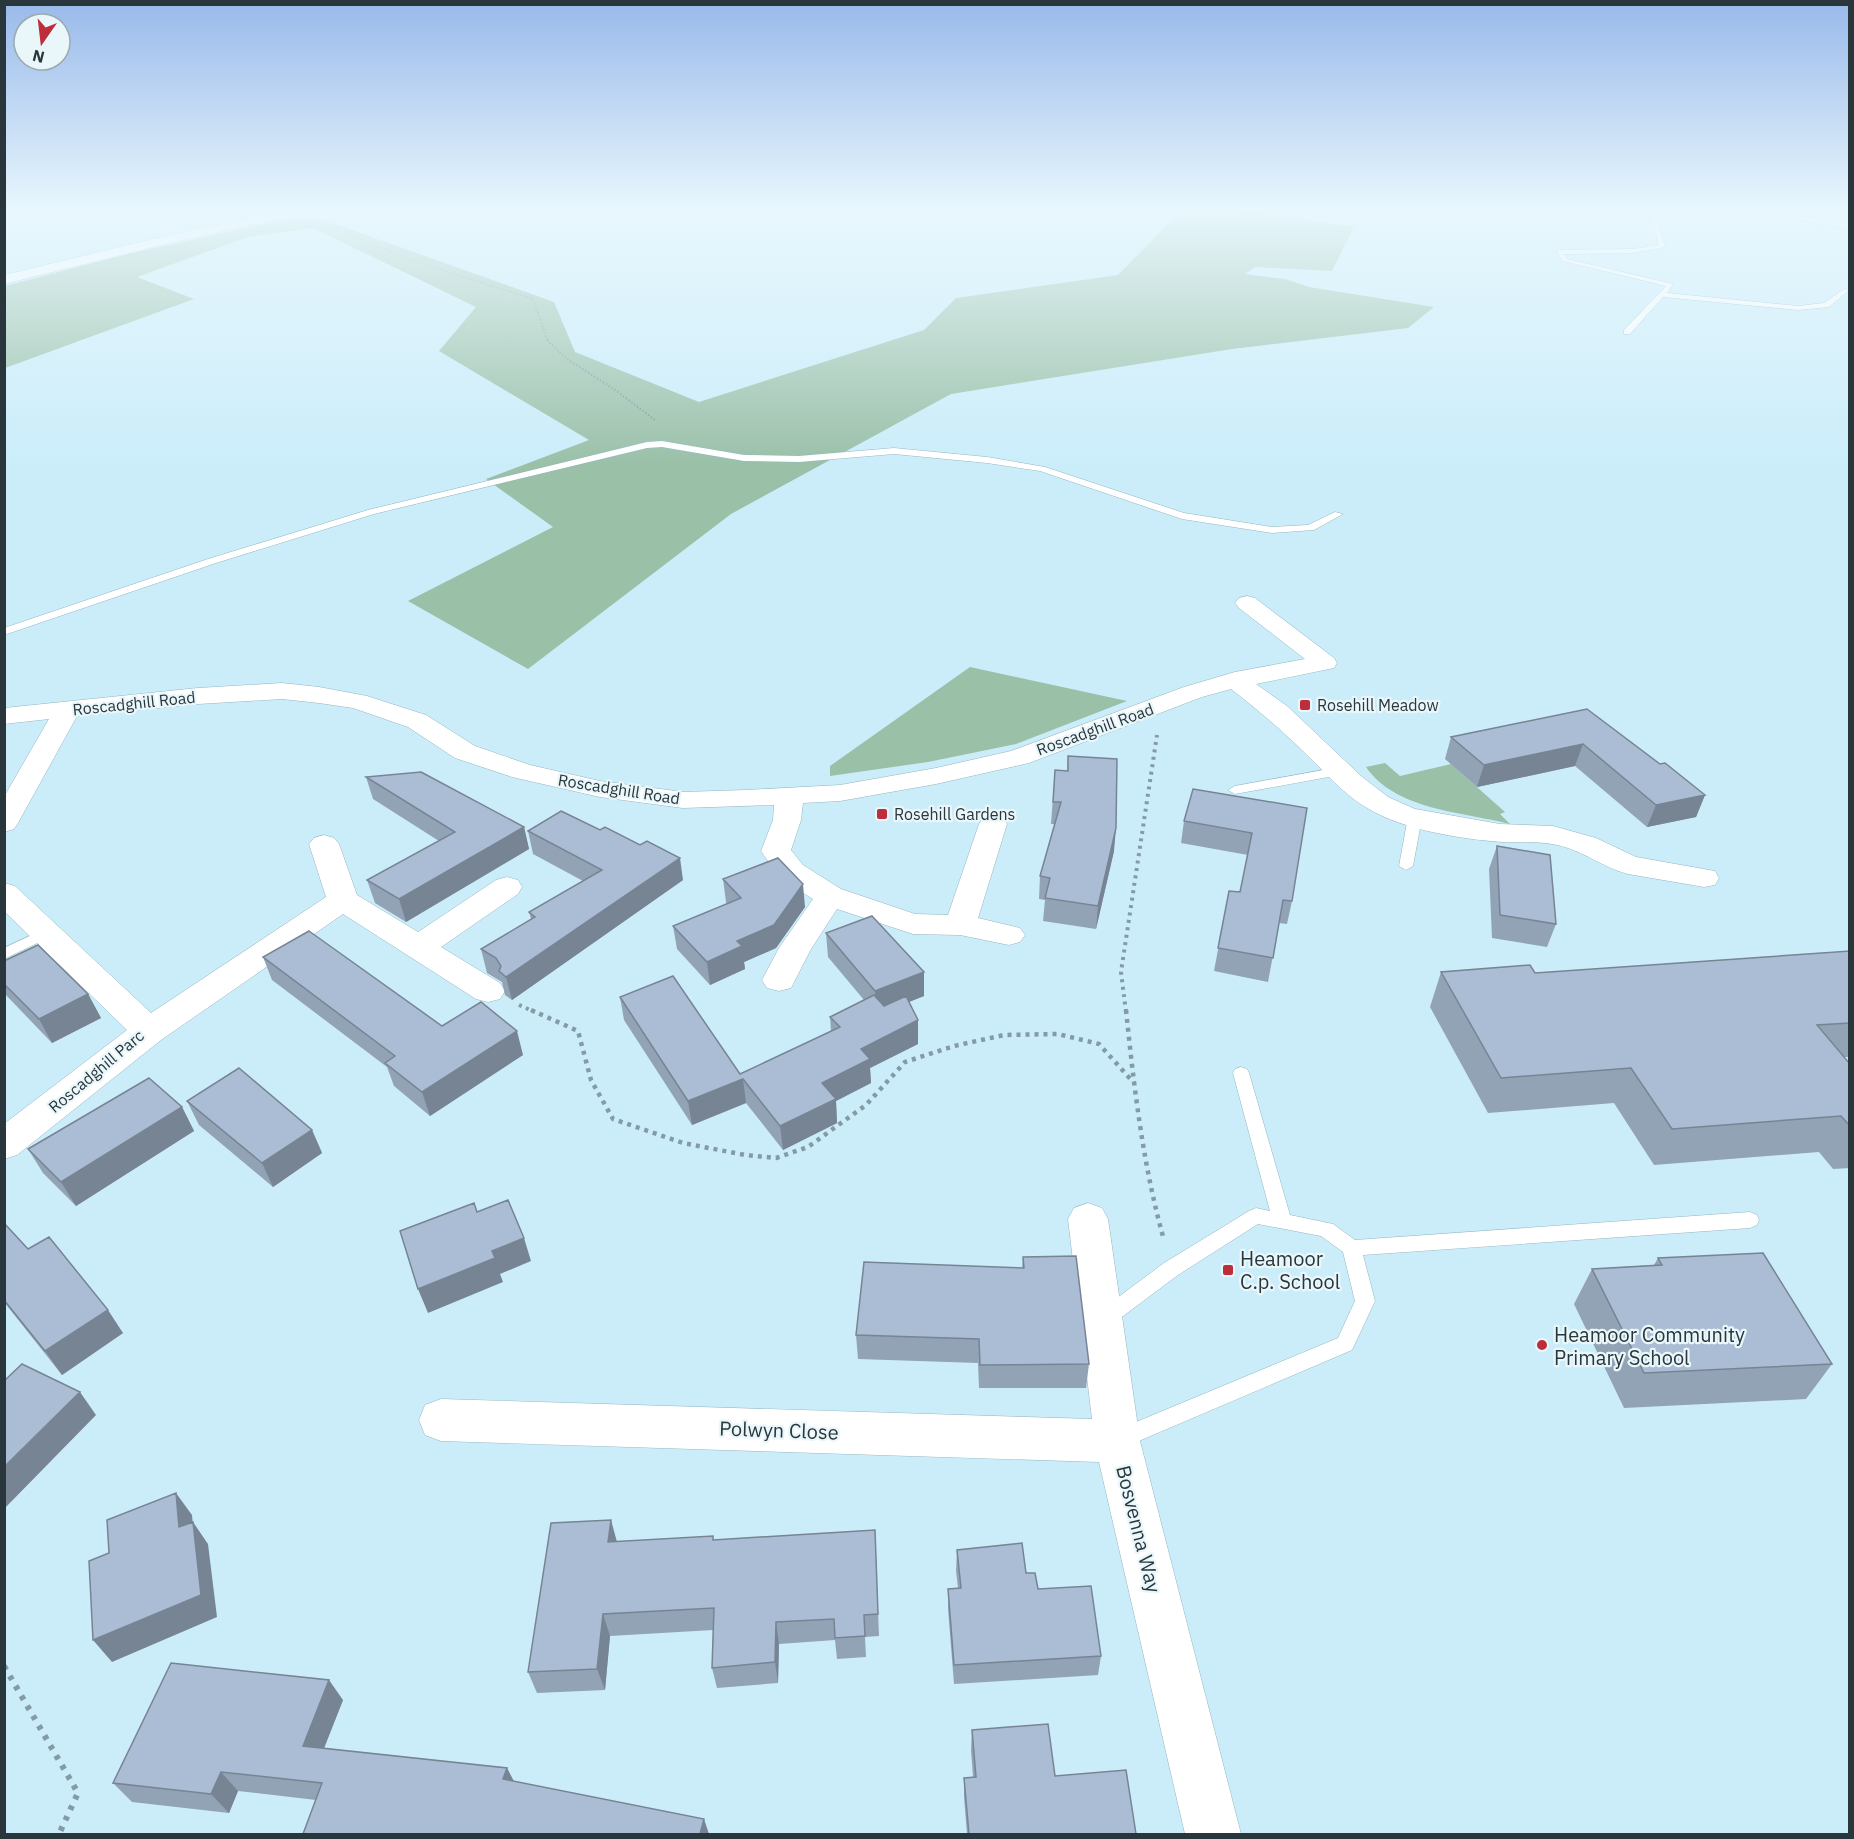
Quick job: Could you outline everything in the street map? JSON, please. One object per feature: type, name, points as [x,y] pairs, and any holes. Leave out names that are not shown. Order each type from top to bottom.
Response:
[{"type":"street","name":"Roscadghill Road","points":[[4,716],[198,696],[282,691],[319,694],[358,701],[417,721],[465,752],[522,771],[600,789],[683,800],[840,793],[936,776],[1019,757],[1193,692],[1235,680],[1325,663],[1247,603]]},
{"type":"street","points":[[1235,680],[1278,712],[1340,771],[1378,803],[1415,817],[1500,832],[1553,835],[1586,844],[1628,865],[1704,878]]},
{"type":"street","points":[[4,824],[68,710]]},
{"type":"street","points":[[789,795],[786,819],[776,851],[792,872],[830,896],[913,924],[960,925],[1010,935]]},
{"type":"street","points":[[960,925],[993,824]]},
{"type":"street","points":[[324,844],[343,900],[488,991]]},
{"type":"street","points":[[418,947],[507,887]]},
{"type":"street","name":"Roscadghill Parc","points":[[4,893],[149,1030],[4,1145]]},
{"type":"street","points":[[779,980],[795,948],[830,896]]},
{"type":"street","points":[[149,1030],[343,900]]},
{"type":"street","name":"Bosvenna Way","points":[[1088,1219],[1118,1441],[1213,1834]]},
{"type":"street","name":"Polwyn Close","points":[[441,1420],[1118,1441]]},
{"type":"lane","points":[[1627,332],[1661,295],[1798,308],[1826,304],[1841,294]]},
{"type":"lane","points":[[4,632],[212,561],[371,512],[647,445],[662,444],[744,458],[799,459],[894,451],[987,460],[1042,469],[1182,516],[1254,528],[1293,530],[1310,528],[1338,514]]},
{"type":"lane","points":[[1235,790],[1340,771]]},
{"type":"lane","points":[[1406,866],[1415,817]]},
{"type":"lane","points":[[4,954],[46,933]]},
{"type":"lane","points":[[1241,1073],[1282,1221]]},
{"type":"lane","points":[[1101,1320],[1171,1269],[1256,1216],[1326,1229],[1352,1248],[1365,1301],[1345,1344],[1118,1441]]},
{"type":"lane","points":[[1352,1248],[1750,1220]]},
{"type":"path","points":[[517,294],[533,299],[547,340],[567,359],[614,389],[658,423],[656,435],[662,444]]},
{"type":"path","points":[[1161,705],[1121,972],[1134,1083],[1154,1205],[1171,1269]]},
{"type":"path","points":[[488,991],[578,1031],[591,1080],[613,1119],[683,1143],[745,1155],[776,1158],[808,1147],[866,1105],[905,1062],[954,1046],[1004,1035],[1058,1034],[1099,1044],[1134,1083]]},
{"type":"path","points":[[4,1666],[78,1793],[59,1834]]},
{"type":"green space","points":[[5,294],[181,294],[194,299],[5,368]]},
{"type":"green space","points":[[449,294],[531,294],[554,302],[575,352],[699,402],[924,330],[956,298],[985,294],[1352,294],[1434,307],[1408,328],[1232,349],[951,394],[731,514],[528,669],[408,601],[553,527],[486,479],[589,440],[439,351],[476,307]]},
{"type":"green space","points":[[970,667],[1127,701],[1016,744],[928,762],[830,776],[830,766]]},
{"type":"green space","points":[[1385,763],[1400,776],[1451,764],[1505,812],[1500,814],[1510,824],[1412,801],[1379,781],[1366,767]]},
{"type":"building","points":[[1587,709],[1660,764],[1665,763],[1705,795],[1656,805],[1583,744],[1484,765],[1451,737]]},
{"type":"building","points":[[1068,756],[1117,759],[1116,828],[1098,906],[1045,898],[1050,878],[1040,876],[1061,802],[1053,802],[1055,770],[1068,771]]},
{"type":"building","points":[[421,772],[524,827],[399,899],[367,880],[455,832],[366,777]]},
{"type":"building","points":[[1193,789],[1307,808],[1292,901],[1283,900],[1273,958],[1218,948],[1229,891],[1240,892],[1252,833],[1184,821]]},
{"type":"building","points":[[561,811],[600,830],[605,827],[640,845],[647,841],[680,858],[506,977],[499,971],[501,966],[496,958],[481,949],[535,917],[529,912],[602,870],[528,831]]},
{"type":"building","points":[[1497,846],[1550,855],[1556,924],[1500,915]]},
{"type":"building","points":[[778,858],[803,884],[774,925],[737,941],[742,946],[707,962],[673,926],[741,898],[723,879]]},
{"type":"building","points":[[872,916],[924,972],[875,991],[826,933]]},
{"type":"building","points":[[309,931],[442,1026],[481,1002],[517,1031],[422,1092],[385,1063],[395,1056],[263,957]]},
{"type":"building","points":[[38,945],[88,994],[39,1019],[4,984],[4,961]]},
{"type":"building","points":[[1850,951],[1850,1023],[1817,1025],[1850,1064],[1850,1126],[1841,1116],[1672,1129],[1631,1068],[1501,1078],[1441,972],[1530,965],[1535,973]]},
{"type":"building","points":[[673,976],[740,1074],[840,1027],[830,1017],[874,995],[884,1006],[906,996],[918,1020],[861,1049],[870,1059],[822,1083],[836,1099],[780,1126],[743,1079],[688,1101],[620,997]]},
{"type":"building","points":[[239,1068],[312,1130],[262,1163],[187,1101]]},
{"type":"building","points":[[149,1078],[182,1107],[61,1182],[28,1149]]},
{"type":"building","points":[[508,1200],[524,1238],[492,1251],[495,1258],[418,1289],[400,1231],[474,1203],[477,1212]]},
{"type":"building","points":[[4,1223],[28,1249],[49,1237],[108,1310],[45,1351],[4,1300]]},
{"type":"building","points":[[1763,1253],[1832,1364],[1644,1373],[1592,1269],[1662,1265],[1658,1258]]},
{"type":"building","points":[[1076,1256],[1089,1364],[980,1365],[979,1339],[856,1335],[864,1262],[1024,1268],[1023,1257]]},
{"type":"building","points":[[22,1364],[80,1392],[4,1467],[4,1381]]},
{"type":"building","points":[[176,1493],[179,1527],[193,1522],[201,1595],[93,1640],[89,1561],[109,1553],[107,1520]]},
{"type":"building","points":[[611,1520],[608,1542],[713,1536],[713,1540],[875,1530],[878,1614],[864,1615],[865,1636],[835,1638],[834,1619],[776,1622],[775,1662],[712,1668],[714,1608],[603,1614],[597,1669],[528,1672],[551,1523]]},
{"type":"building","points":[[1022,1543],[1026,1573],[1035,1573],[1038,1589],[1091,1586],[1101,1656],[954,1665],[948,1589],[961,1588],[957,1550]]},
{"type":"building","points":[[171,1663],[329,1680],[303,1746],[507,1768],[503,1779],[704,1819],[700,1834],[303,1834],[322,1783],[221,1772],[211,1794],[113,1783]]},
{"type":"building","points":[[1048,1724],[1055,1776],[1126,1770],[1136,1834],[969,1834],[964,1778],[976,1777],[972,1730]]},
{"type":"place","name":"Rosehill Meadow","points":[[1305,705]]},
{"type":"place","name":"Rosehill Gardens","points":[[882,814]]},
{"type":"place","name":"Heamoor C.p. School","points":[[1228,1270]]},
{"type":"place","name":"Heamoor Community Primary School","points":[[1542,1345]]}]
